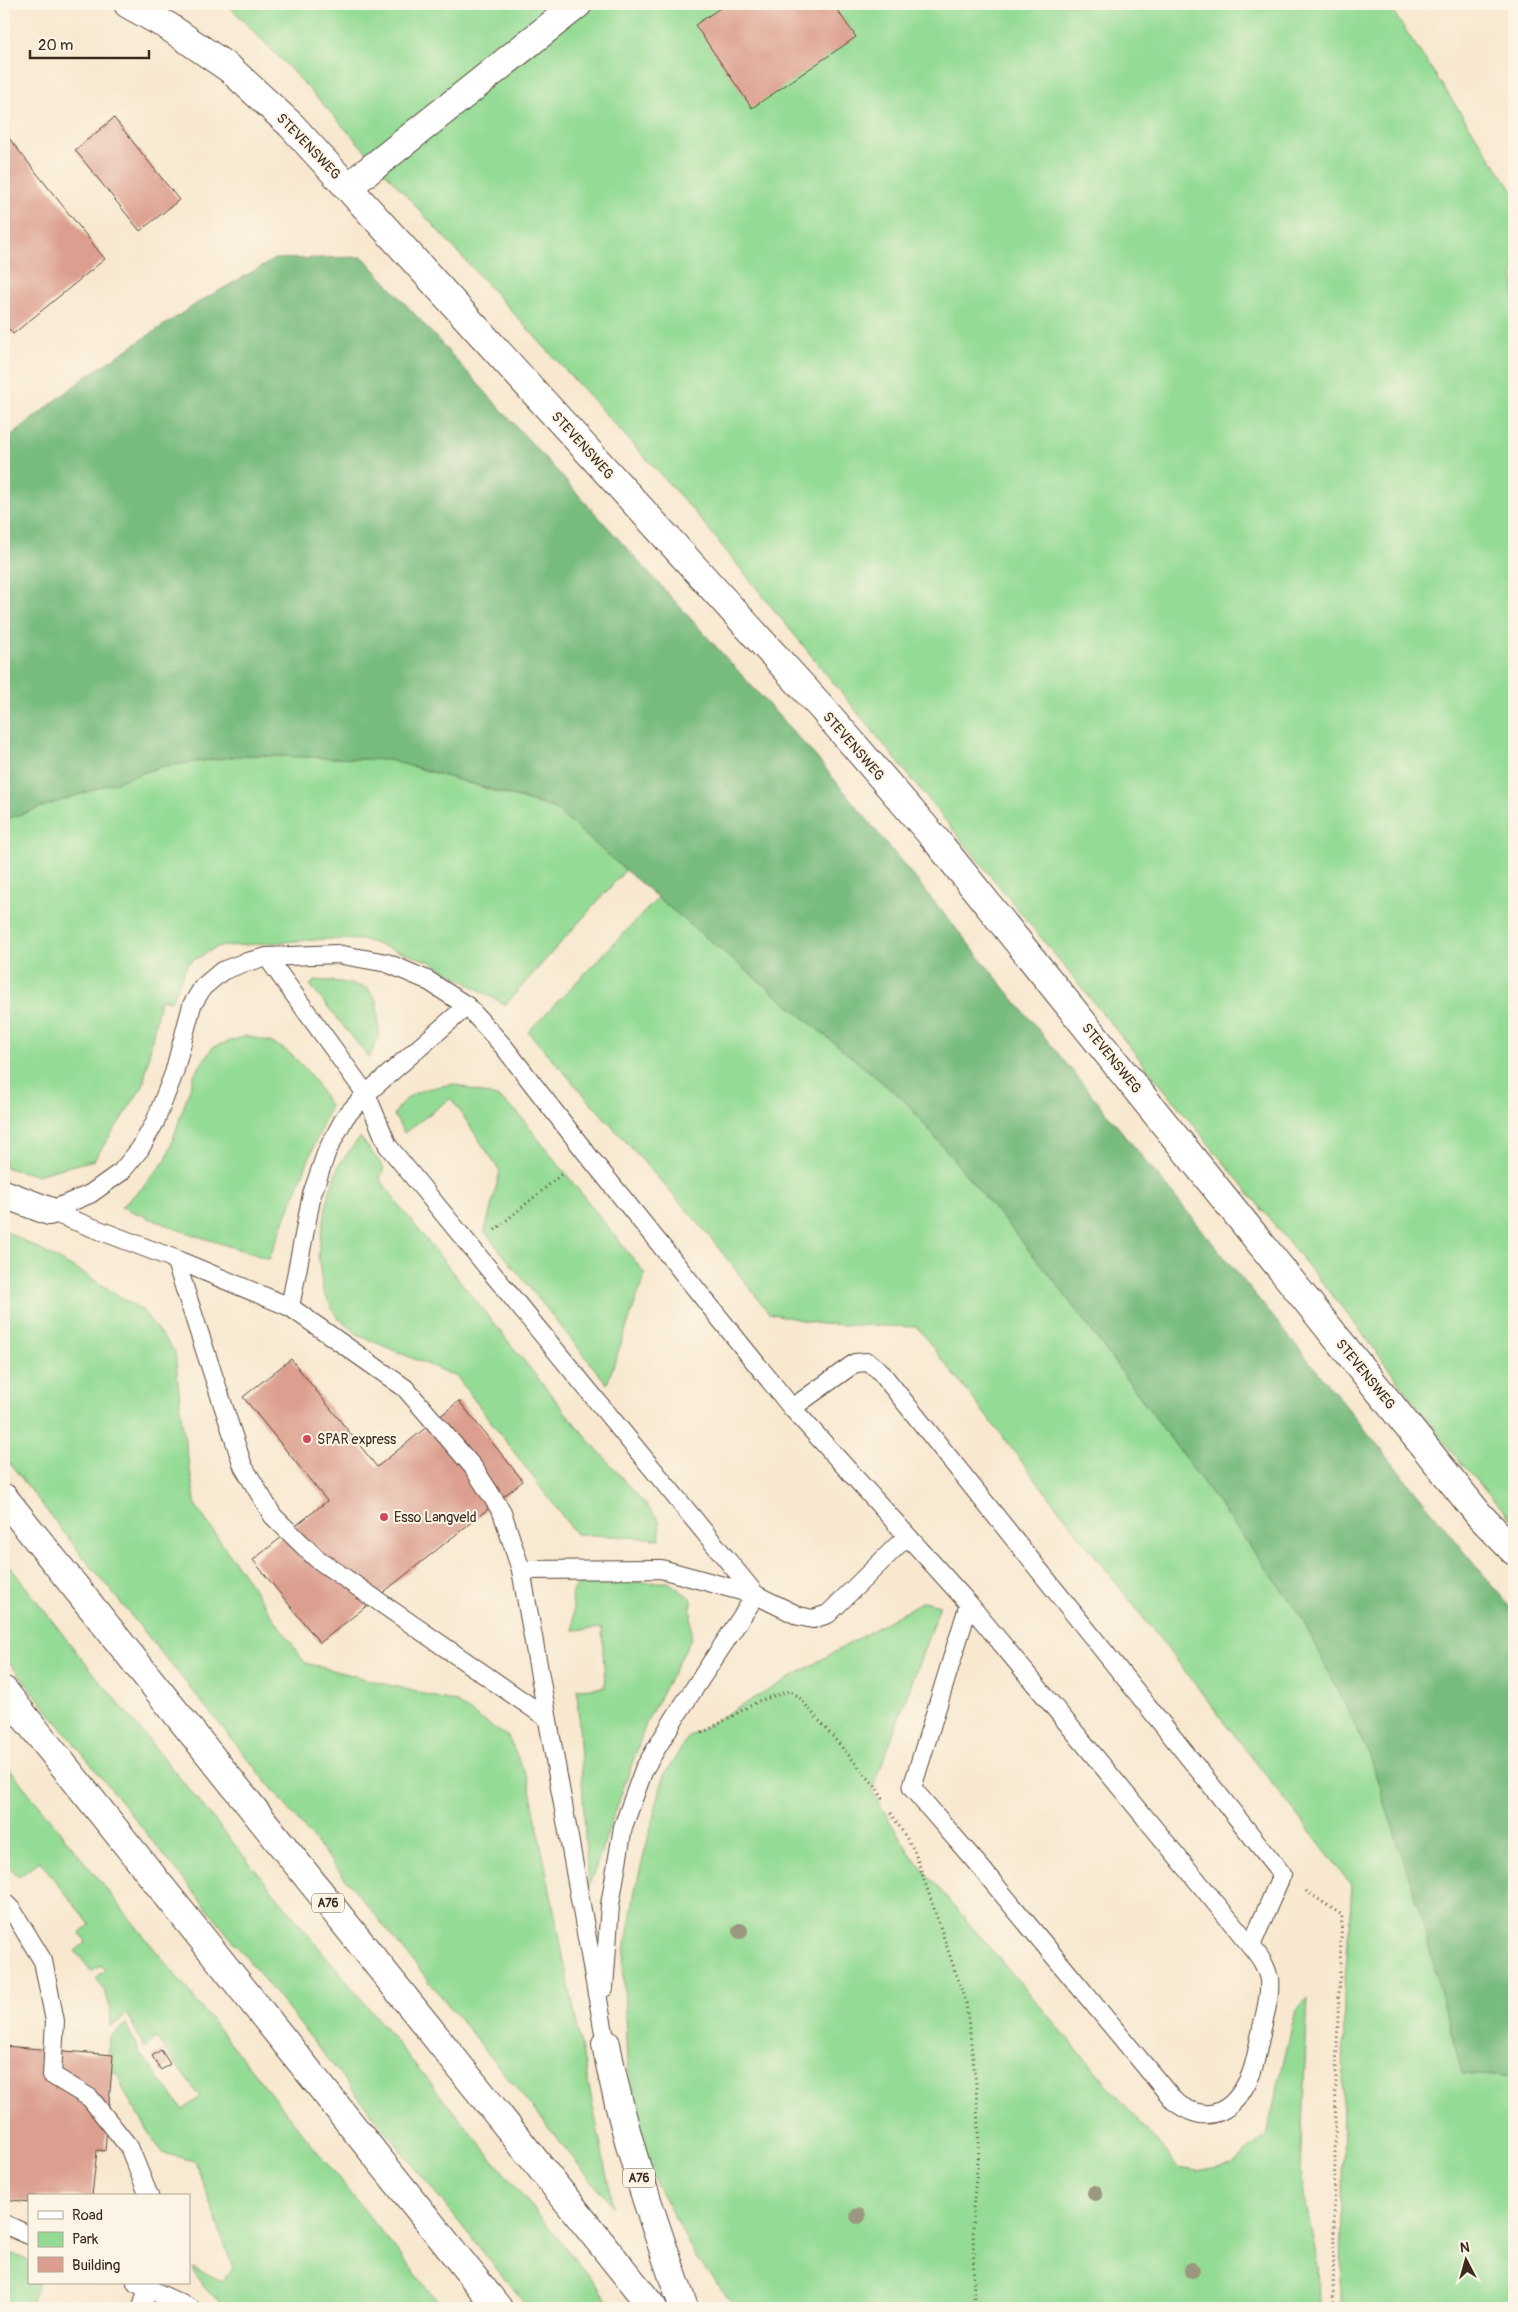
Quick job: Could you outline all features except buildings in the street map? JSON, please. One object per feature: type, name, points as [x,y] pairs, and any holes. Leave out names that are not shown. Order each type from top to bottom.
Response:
[{"type":"main road","name":"STEVENSWEG","points":[[128,4],[169,27],[230,69],[291,125],[822,708],[936,840],[1480,1516],[1514,1552]]},
{"type":"main road","points":[[348,187],[578,4]]},
{"type":"main road","name":"A76","points":[[4,1194],[49,1211]]},
{"type":"main road","name":"A76","points":[[4,1498],[653,2308]]},
{"type":"main road","points":[[4,1692],[498,2308]]},
{"type":"main road","name":"A76","points":[[606,2044],[628,2146],[684,2308]]},
{"type":"lane","points":[[49,1211],[90,1194],[121,1172],[140,1149],[155,1122],[174,1073],[192,1005],[203,987],[222,971],[267,957],[338,954],[387,964],[427,980],[467,1006],[504,1047],[587,1154],[792,1408],[969,1604],[1263,1961],[1269,1980],[1268,1998],[1252,2073],[1241,2092],[1226,2109],[1215,2114],[1200,2115],[1185,2110],[1174,2101],[981,1868],[912,1788],[969,1604]]},
{"type":"lane","points":[[267,957],[366,1094],[388,1146],[756,1595]]},
{"type":"lane","points":[[290,1307],[312,1194],[326,1151],[345,1117],[366,1094],[467,1006]]},
{"type":"lane","name":"A76","points":[[49,1211],[175,1259],[290,1307],[405,1388],[473,1467],[502,1512],[521,1570],[606,2044]]},
{"type":"lane","points":[[175,1259],[243,1466],[273,1516],[316,1558],[547,1718]]},
{"type":"lane","points":[[792,1408],[856,1363],[868,1362],[879,1370],[1282,1874],[1251,1946]]},
{"type":"lane","points":[[521,1570],[661,1569],[756,1595],[798,1616],[813,1619],[828,1614],[906,1536]]},
{"type":"lane","name":"A76","points":[[606,2044],[604,1980],[610,1905],[623,1827],[644,1770],[678,1713],[756,1595]]},
{"type":"lane","points":[[4,1902],[12,1910],[43,1961],[55,2021],[52,2075],[90,2098],[129,2147],[148,2194]]},
{"type":"lane","points":[[4,2224],[28,2236]]},
{"type":"lane","points":[[142,2308],[144,2285],[190,2308]]},
{"type":"path","points":[[473,1249],[587,1154]]},
{"type":"path","points":[[678,1713],[699,1734],[759,1701],[789,1691],[798,1696],[876,1787],[885,1803]]},
{"type":"path","points":[[890,1811],[914,1850],[966,2003],[976,2084],[979,2149],[973,2209],[974,2308]]},
{"type":"path","points":[[1282,1874],[1342,1915],[1336,2071],[1332,2308]]},
{"type":"green space","points":[[227,4],[1388,4],[1514,193],[1514,1522],[1455,1456],[1357,1326],[692,509],[299,78]]},
{"type":"green space","points":[[363,257],[816,757],[1514,1612],[1514,2078],[1462,2073],[1418,1905],[1369,1754],[1300,1614],[1056,1283],[905,1101],[658,898],[552,807],[390,760],[246,755],[160,767],[4,820],[4,441],[87,376],[199,302],[275,259]]},
{"type":"green space","points":[[246,755],[390,760],[552,808],[638,856],[505,1005],[431,962],[364,940],[326,939],[217,947],[188,963],[171,1001],[160,999],[143,1086],[94,1160],[36,1175],[4,1167],[4,820],[160,767]]},
{"type":"green space","points":[[658,898],[905,1101],[1056,1283],[1300,1614],[1369,1754],[1418,1905],[1462,2073],[1514,2078],[1514,2308],[1341,2308],[1344,1994],[1352,1886],[917,1327],[820,1324],[769,1313],[707,1233],[528,1032]]},
{"type":"green space","points":[[317,980],[340,982],[368,988],[377,1002],[379,1034],[369,1058],[310,985]]},
{"type":"green space","points":[[245,1036],[269,1042],[282,1048],[299,1061],[313,1078],[330,1106],[269,1259],[182,1231],[121,1207],[143,1187],[166,1160],[195,1073],[213,1047]]},
{"type":"green space","points":[[454,1084],[499,1098],[517,1112],[645,1274],[607,1384],[485,1232],[500,1171],[451,1098],[404,1133],[394,1115],[405,1100],[412,1095],[427,1089]]},
{"type":"green space","points":[[360,1137],[384,1168],[380,1179],[401,1208],[574,1423],[659,1520],[660,1539],[576,1534],[457,1377],[360,1336],[336,1316],[323,1291],[318,1254],[328,1197],[338,1166]]},
{"type":"green space","points":[[4,1230],[83,1273],[143,1311],[175,1352],[182,1423],[196,1506],[305,1663],[455,1702],[508,1737],[528,1779],[613,2207],[72,1543],[4,1456]]},
{"type":"green space","points":[[4,1559],[78,1654],[615,2308],[528,2308],[4,1656]]},
{"type":"green space","points":[[668,1582],[691,1598],[691,1639],[647,1721],[588,1889],[577,1689],[605,1687],[602,1628],[574,1630],[572,1591],[578,1584]]},
{"type":"green space","points":[[923,1601],[940,1605],[872,1792],[912,1857],[1179,2168],[1197,2171],[1232,2164],[1266,2136],[1296,2010],[1308,1998],[1300,2172],[1318,2265],[1319,2308],[737,2308],[696,2258],[646,2164],[627,2062],[623,1963],[635,1890],[664,1775],[689,1736]]},
{"type":"green space","points":[[4,1762],[443,2308],[232,2308],[213,2296],[204,2287],[193,2268],[222,2281],[233,2268],[195,2161],[162,2153],[126,2095],[117,2074],[107,2070],[110,2037],[126,2024],[139,2052],[183,2110],[200,2097],[156,2038],[145,2048],[127,2014],[111,2027],[108,2001],[96,1978],[105,1970],[101,1965],[92,1972],[75,1951],[86,1942],[80,1933],[90,1925],[40,1861],[19,1877],[4,1861]]},
{"type":"green space","points":[[4,2250],[28,2261],[28,2284],[39,2284],[29,2308],[4,2308]]},
{"type":"place","name":"SPAR express","points":[[307,1439]]},
{"type":"place","name":"Esso Langveld","points":[[384,1517]]}]
